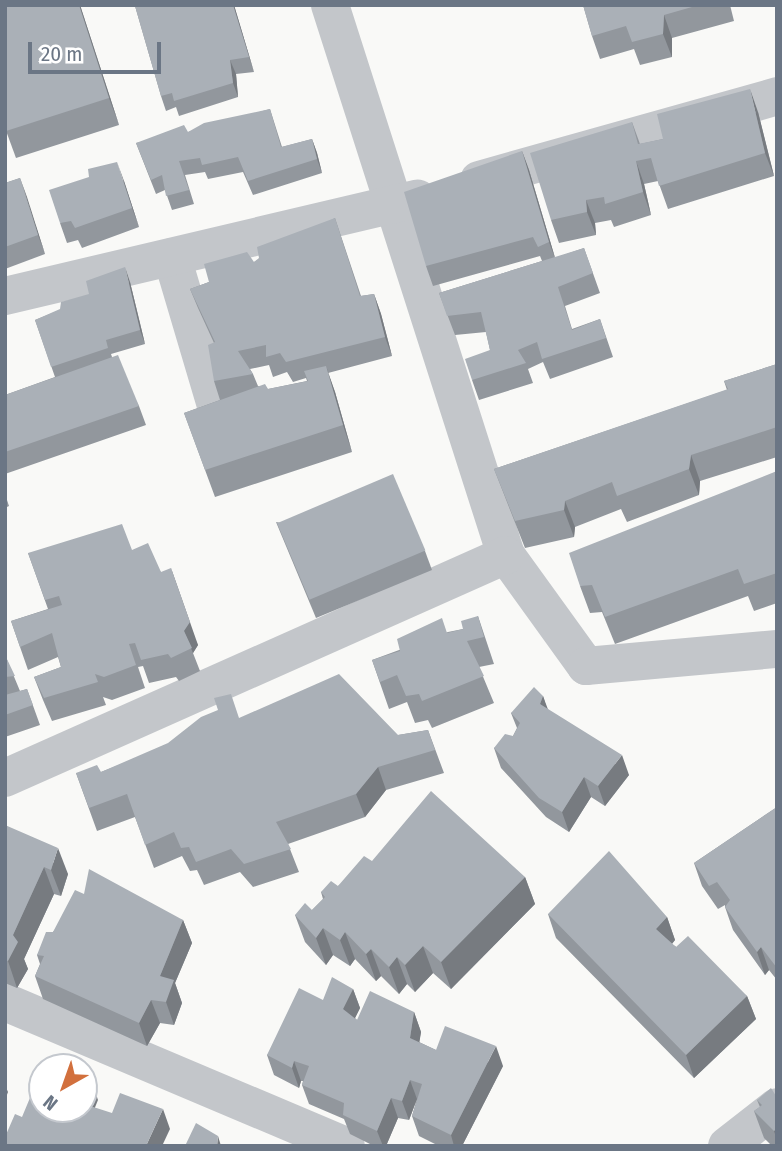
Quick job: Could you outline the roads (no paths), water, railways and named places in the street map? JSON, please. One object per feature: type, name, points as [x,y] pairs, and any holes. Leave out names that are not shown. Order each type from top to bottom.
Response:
[{"type":"street","points":[[330,5],[506,555],[586,666],[777,649]]},
{"type":"street","points":[[5,296],[394,204],[777,96]]},
{"type":"street","points":[[172,257],[222,426]]},
{"type":"street","points":[[5,778],[506,555]]},
{"type":"street","points":[[5,1002],[346,1146]]},
{"type":"street","points":[[727,1146],[777,1107]]}]
